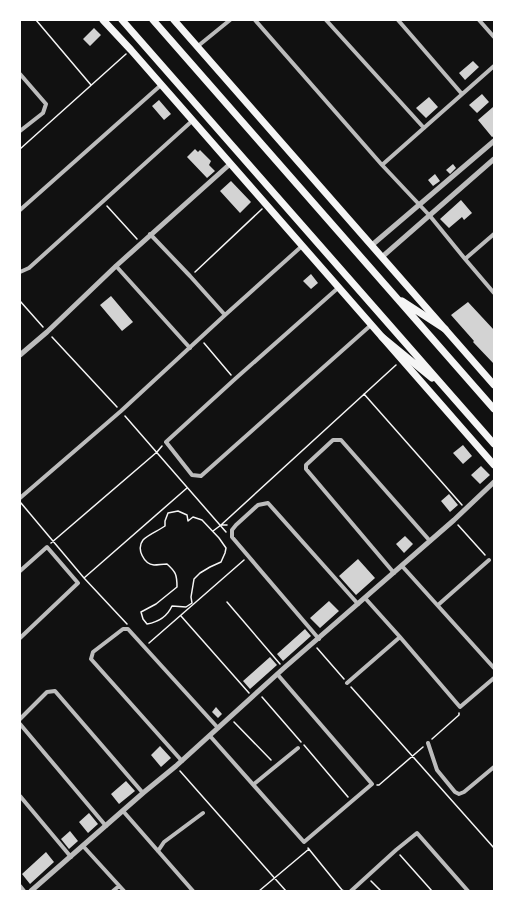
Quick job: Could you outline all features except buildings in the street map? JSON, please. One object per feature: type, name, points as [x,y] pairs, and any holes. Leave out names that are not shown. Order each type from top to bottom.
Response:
[{"type":"main road","points":[[122,20],[494,444]]},
{"type":"main road","points":[[153,20],[494,409]]},
{"type":"main road","points":[[174,20],[494,385]]},
{"type":"main road","points":[[104,21],[494,465]]},
{"type":"main road","points":[[394,295],[445,329]]},
{"type":"main road","points":[[382,337],[448,391]]},
{"type":"street","points":[[198,46],[230,20]]},
{"type":"street","points":[[255,20],[382,165],[430,216],[494,293]]},
{"type":"street","points":[[326,20],[424,128]]},
{"type":"street","points":[[398,20],[462,94]]},
{"type":"street","points":[[479,20],[494,38]]},
{"type":"street","points":[[382,165],[494,66]]},
{"type":"street","points":[[20,74],[46,104],[43,113],[20,131]]},
{"type":"street","points":[[20,210],[161,85]]},
{"type":"street","points":[[20,272],[29,268],[192,121]]},
{"type":"street","points":[[372,245],[494,141]]},
{"type":"street","points":[[382,257],[494,159]]},
{"type":"street","points":[[20,355],[47,332],[150,234],[230,164]]},
{"type":"street","points":[[150,234],[225,315]]},
{"type":"street","points":[[465,259],[494,234]]},
{"type":"street","points":[[20,498],[120,411],[302,246]]},
{"type":"street","points":[[116,266],[190,348]]},
{"type":"street","points":[[338,288],[234,379],[166,442],[192,475],[201,476],[371,325]]},
{"type":"street","points":[[394,573],[306,469],[306,465],[333,440],[341,440],[430,541]]},
{"type":"street","points":[[31,891],[182,761],[284,668],[314,644],[454,520],[494,482]]},
{"type":"street","points":[[319,639],[232,537],[232,530],[236,525],[258,505],[268,503],[358,604]]},
{"type":"street","points":[[20,571],[47,547],[78,584],[20,638]]},
{"type":"street","points":[[438,605],[489,560]]},
{"type":"street","points":[[402,566],[494,668]]},
{"type":"street","points":[[365,598],[460,707],[494,678]]},
{"type":"street","points":[[182,761],[91,659],[93,652],[123,629],[128,629],[218,728]]},
{"type":"street","points":[[347,682],[400,637]]},
{"type":"street","points":[[210,736],[304,842],[372,784],[278,675]]},
{"type":"street","points":[[20,719],[47,692],[55,691],[143,793]]},
{"type":"street","points":[[20,724],[106,826]]},
{"type":"street","points":[[428,743],[437,770],[455,792],[459,794],[464,792],[494,767]]},
{"type":"street","points":[[254,784],[298,748]]},
{"type":"street","points":[[20,796],[71,857]]},
{"type":"street","points":[[123,811],[193,891]]},
{"type":"street","points":[[158,851],[164,842],[203,813]]},
{"type":"street","points":[[351,891],[417,833],[468,891]]},
{"type":"street","points":[[83,846],[124,891]]},
{"type":"street","points":[[20,886],[24,891]]},
{"type":"street","points":[[113,891],[119,886]]},
{"type":"path","points":[[36,20],[91,85]]},
{"type":"path","points":[[20,149],[131,50]]},
{"type":"path","points":[[103,201],[141,243]]},
{"type":"path","points":[[190,276],[266,205]]},
{"type":"path","points":[[20,301],[157,452],[229,536]]},
{"type":"path","points":[[200,338],[234,379]]},
{"type":"path","points":[[213,531],[221,526],[402,360]]},
{"type":"path","points":[[364,394],[466,509]]},
{"type":"path","points":[[47,547],[157,452],[166,442]]},
{"type":"path","points":[[84,578],[187,488]]},
{"type":"path","points":[[23,505],[84,578],[131,628]]},
{"type":"path","points":[[178,511],[187,515],[188,521],[193,517],[202,520],[226,548],[221,562],[200,573],[194,579],[191,597],[192,603],[190,606],[172,606],[164,618],[155,623],[147,624],[143,619],[141,612],[156,604],[177,587],[176,572],[167,564],[153,565],[146,561],[140,548],[142,542],[149,535],[165,526],[168,513],[178,511]]},
{"type":"path","points":[[454,520],[489,560]]},
{"type":"path","points":[[221,526],[236,525]]},
{"type":"path","points":[[147,645],[247,557]]},
{"type":"path","points":[[227,602],[284,668]]},
{"type":"path","points":[[180,616],[252,697]]},
{"type":"path","points":[[314,644],[494,848]]},
{"type":"path","points":[[258,692],[352,801]]},
{"type":"path","points":[[372,784],[379,785],[413,757],[459,715],[460,707]]},
{"type":"path","points":[[230,718],[271,760]]},
{"type":"path","points":[[176,766],[286,891]]},
{"type":"path","points":[[259,891],[309,849],[344,891]]},
{"type":"path","points":[[396,850],[432,891]]},
{"type":"path","points":[[367,876],[381,891]]}]
